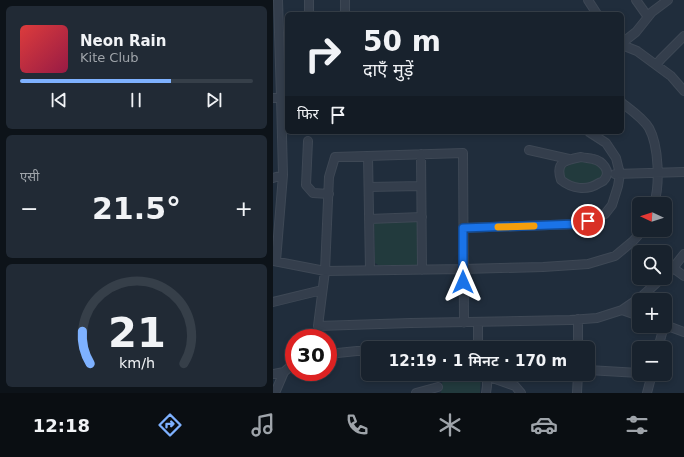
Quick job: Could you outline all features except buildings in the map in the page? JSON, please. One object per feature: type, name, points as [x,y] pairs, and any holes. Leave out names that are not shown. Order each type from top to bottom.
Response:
[{"type":"street","points":[[278,0],[277,98],[283,175],[275,261],[325,271],[543,267],[588,264],[615,256],[637,237]]},
{"type":"street","points":[[309,0],[309,12]]},
{"type":"street","points":[[345,0],[345,12]]},
{"type":"street","points":[[588,0],[596,12]]},
{"type":"street","points":[[636,0],[647,17]]},
{"type":"street","points":[[624,42],[636,32],[652,12],[668,0]]},
{"type":"street","points":[[656,65],[675,43],[684,36]]},
{"type":"street","points":[[624,45],[637,51],[671,76],[684,91]]},
{"type":"street","points":[[624,105],[636,114],[649,128],[656,147],[658,173],[656,197]]},
{"type":"street","points":[[463,228],[578,224],[605,214],[612,205],[620,174],[616,158],[606,143],[592,134]]},
{"type":"street","points":[[308,141],[306,185],[313,193],[329,194]]},
{"type":"street","points":[[529,150],[569,159],[581,157],[594,159],[603,164],[606,168],[607,174],[604,180],[597,185],[588,188],[577,188],[570,186],[561,180],[558,172],[561,164],[569,159]]},
{"type":"street","points":[[463,322],[463,153],[335,157],[329,177],[325,271],[318,326],[478,322],[597,318],[622,310],[641,297],[654,285]]},
{"type":"street","points":[[421,154],[422,270]]},
{"type":"street","points":[[368,156],[370,270]]},
{"type":"street","points":[[607,174],[684,172]]},
{"type":"street","points":[[273,178],[283,175]]},
{"type":"street","points":[[369,187],[421,186]]},
{"type":"street","points":[[369,219],[422,217]]},
{"type":"street","points":[[684,254],[673,268],[684,276]]},
{"type":"street","points":[[273,302],[322,290]]},
{"type":"street","points":[[622,310],[632,314]]},
{"type":"street","points":[[578,319],[578,341]]},
{"type":"street","points":[[478,322],[478,341]]},
{"type":"street","points":[[672,328],[684,332]]},
{"type":"street","points":[[337,353],[361,351]]},
{"type":"street","points":[[595,370],[632,373]]},
{"type":"street","points":[[273,374],[284,372]]},
{"type":"street","points":[[275,393],[284,372]]},
{"type":"street","points":[[486,393],[487,381]]},
{"type":"street","points":[[502,381],[515,386],[521,393]]},
{"type":"street","points":[[577,393],[578,381]]},
{"type":"street","points":[[647,393],[650,381]]},
{"type":"street","points":[[416,393],[437,387]]},
{"type":"green space","points":[[585,160],[603,167],[606,174],[602,179],[584,184],[567,180],[564,177],[564,168]]},
{"type":"green space","points":[[374,219],[419,220],[418,265],[378,265],[375,263]]},
{"type":"green space","points":[[442,381],[481,381],[480,393],[441,393]]},
{"type":"slow traffic","points":[[498,227],[534,226]]},
{"type":"route","points":[[463,282],[463,228],[578,224],[588,221]]}]
